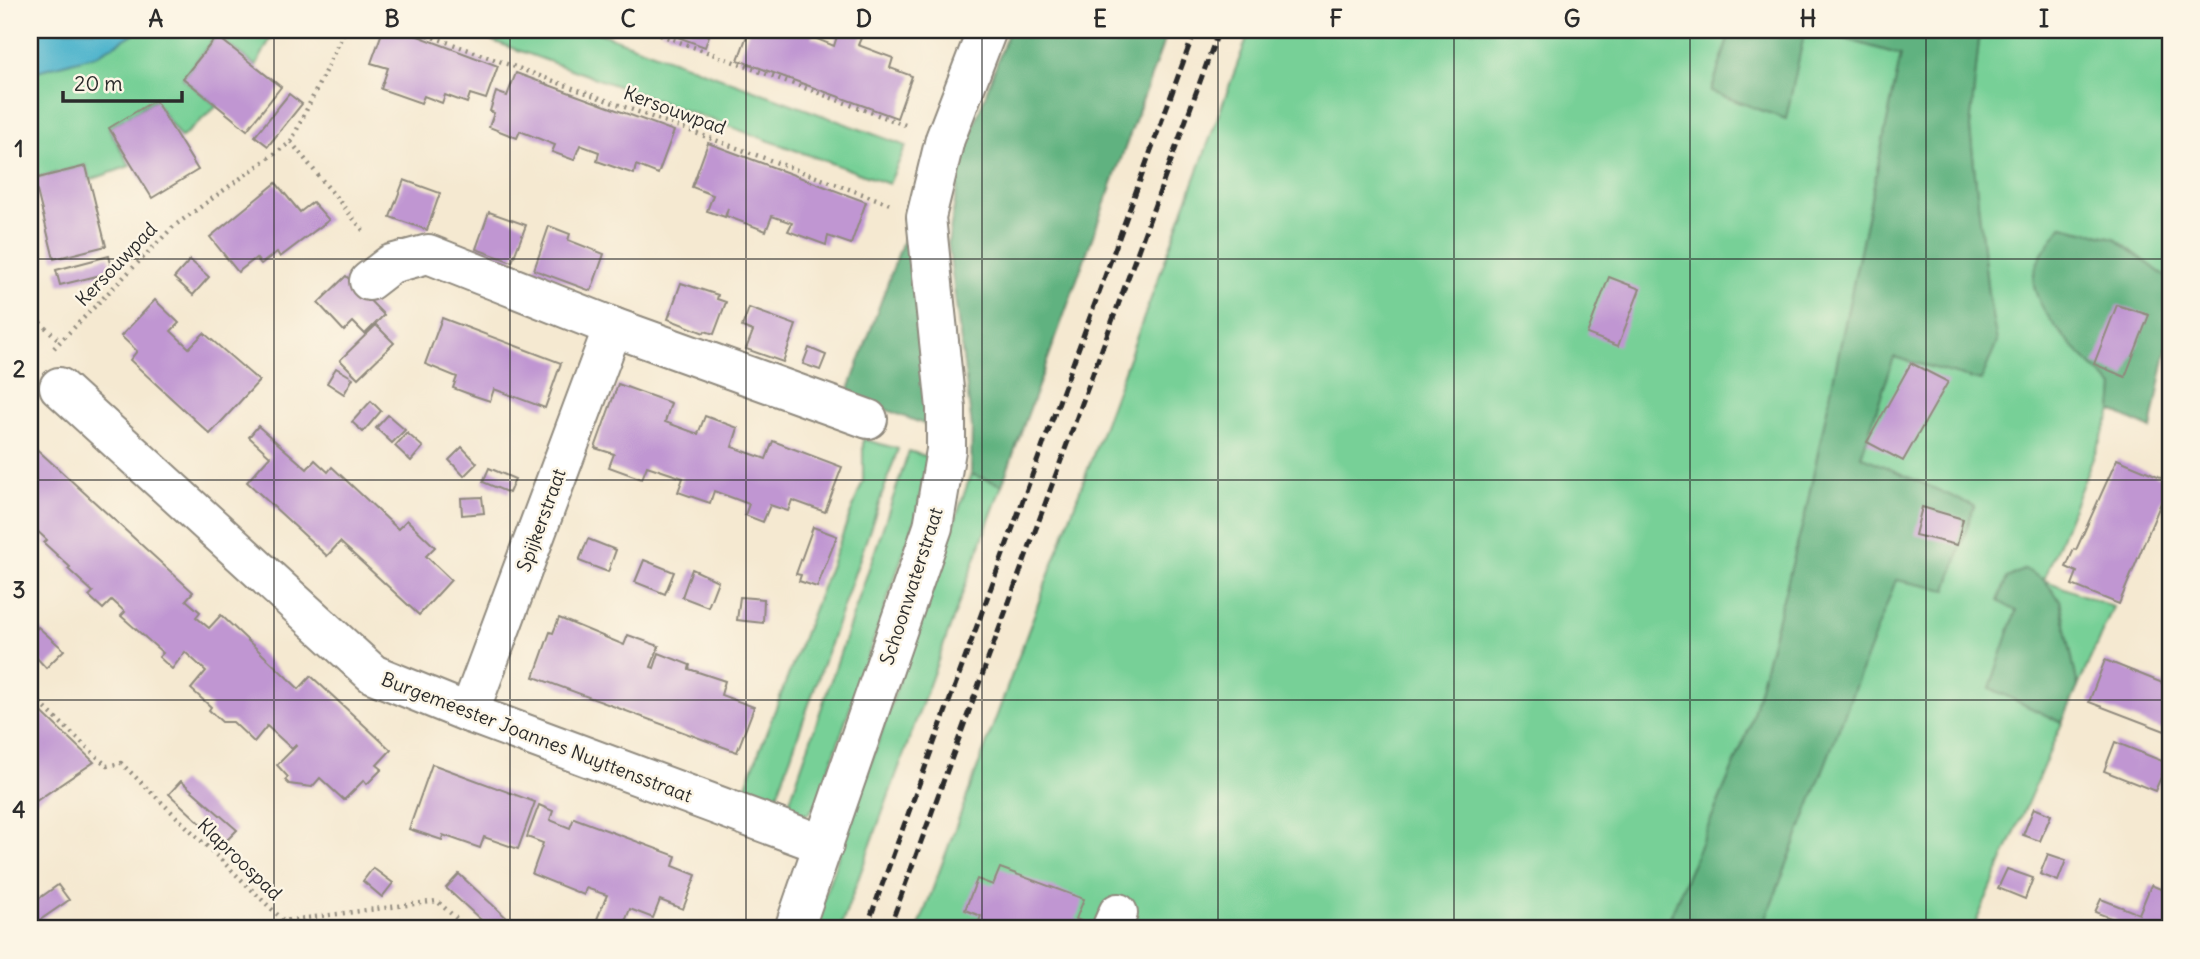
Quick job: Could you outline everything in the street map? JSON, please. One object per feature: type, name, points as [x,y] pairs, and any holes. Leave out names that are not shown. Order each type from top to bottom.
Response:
[{"type":"street","name":"Schoonwaterstraat","points":[[794,929],[933,527],[946,450],[946,408],[926,217],[944,139],[987,30]]},
{"type":"street","points":[[380,273],[428,254],[613,327],[868,419]]},
{"type":"street","name":"Spijkerstraat","points":[[469,713],[613,327]]},
{"type":"street","name":"Burgemeester Joannes Nuyttensstraat","points":[[59,387],[373,674],[469,713],[824,845]]},
{"type":"path","name":"Kersouwpad","points":[[52,349],[173,226],[291,142],[345,30]]},
{"type":"path","name":"Kersouwpad","points":[[414,30],[926,217]]},
{"type":"path","points":[[647,30],[944,139]]},
{"type":"path","points":[[291,142],[380,273]]},
{"type":"path","points":[[30,313],[60,341]]},
{"type":"path","name":"Klaproospad","points":[[30,694],[107,766],[121,763],[284,921],[437,901],[468,929]]},
{"type":"green space","points":[[30,30],[275,30],[256,66],[216,36],[183,78],[217,106],[181,138],[154,100],[109,128],[130,166],[90,180],[86,166],[30,179]]},
{"type":"green space","points":[[462,30],[591,30],[906,146],[889,184]]},
{"type":"green space","points":[[1009,30],[1168,30],[1002,485],[971,474],[972,427],[948,243],[962,159]]},
{"type":"green space","points":[[1250,30],[1731,30],[1711,92],[1785,119],[1805,30],[1814,30],[1901,55],[1805,515],[1749,729],[1665,929],[918,929]]},
{"type":"green space","points":[[1731,30],[1805,30],[1786,119],[1711,92]]},
{"type":"green space","points":[[1814,30],[1980,30],[1970,128],[1988,294],[1997,342],[1981,381],[1894,357],[1861,456],[1974,506],[1947,590],[1896,580],[1762,929],[1665,929],[1749,729],[1805,515],[1901,55]]},
{"type":"green space","points":[[1980,30],[2170,30],[2170,280],[2114,238],[2062,226],[2034,274],[2040,303],[2050,319],[2114,387],[2112,411],[2044,580],[2113,607],[2078,687],[2060,600],[2017,610],[1990,688],[2062,723],[1973,929],[1762,929],[1896,579],[1974,507],[1861,457],[1894,357],[1981,381],[1996,342],[1988,294],[1970,128]]},
{"type":"green space","points":[[2061,226],[2114,238],[2170,280],[2170,332],[2151,429],[2112,411],[2114,387],[2063,335],[2041,304],[2035,288],[2034,274],[2041,255]]},
{"type":"green space","points":[[904,238],[909,253],[924,361],[929,426],[847,395]]},
{"type":"green space","points":[[863,439],[898,449],[773,807],[742,796],[863,481]]},
{"type":"green space","points":[[909,451],[928,457],[917,514],[817,804],[807,815],[786,812]]},
{"type":"green space","points":[[971,474],[1002,485],[840,929],[813,929]]},
{"type":"green space","points":[[2025,569],[2044,580],[2060,600],[2078,687],[2062,723],[1990,688],[2016,611],[1998,601],[2007,578]]},
{"type":"water","points":[[30,30],[140,30],[97,55],[30,73]]},
{"type":"building","points":[[383,30],[401,33],[402,30],[498,66],[486,99],[470,94],[467,103],[445,95],[442,103],[424,96],[421,103],[381,89],[388,68],[371,63]]},
{"type":"building","points":[[659,30],[711,30],[705,47]]},
{"type":"building","points":[[749,30],[814,30],[812,37],[834,46],[839,30],[864,31],[858,45],[893,58],[890,68],[912,76],[897,118],[738,60]]},
{"type":"building","points":[[217,36],[281,87],[247,130],[183,78]]},
{"type":"building","points":[[516,73],[674,131],[658,174],[636,165],[634,174],[597,161],[599,152],[580,145],[574,160],[552,152],[555,145],[520,131],[517,138],[489,127],[494,113],[490,111],[496,92],[507,96]]},
{"type":"building","points":[[289,94],[302,104],[268,146],[255,136]]},
{"type":"building","points":[[155,100],[198,170],[152,198],[109,128]]},
{"type":"building","points":[[708,143],[866,202],[851,244],[828,236],[826,245],[788,231],[792,223],[772,216],[766,231],[726,216],[728,208],[725,217],[707,211],[713,195],[692,187]]},
{"type":"building","points":[[86,166],[106,246],[54,259],[34,179]]},
{"type":"building","points":[[404,180],[440,193],[427,230],[390,217]]},
{"type":"building","points":[[276,183],[300,212],[313,202],[329,220],[280,257],[277,252],[261,264],[256,258],[238,272],[210,237]]},
{"type":"building","points":[[489,212],[526,225],[512,262],[476,249]]},
{"type":"building","points":[[549,226],[570,234],[568,240],[604,254],[591,291],[534,270]]},
{"type":"building","points":[[109,256],[113,272],[60,285],[56,270]]},
{"type":"building","points":[[190,260],[209,277],[193,295],[174,278]]},
{"type":"building","points":[[346,276],[384,315],[365,334],[353,322],[344,331],[318,303]]},
{"type":"building","points":[[1609,277],[1640,289],[1618,346],[1587,334]]},
{"type":"building","points":[[681,283],[718,295],[717,299],[726,302],[714,334],[704,333],[668,319]]},
{"type":"building","points":[[155,300],[179,323],[171,331],[189,348],[204,333],[259,381],[210,434],[130,360],[137,351],[121,336]]},
{"type":"building","points":[[2117,305],[2149,315],[2125,377],[2094,364]]},
{"type":"building","points":[[749,308],[796,325],[783,362],[746,349],[753,331],[742,327]]},
{"type":"building","points":[[442,318],[561,363],[545,408],[494,389],[490,401],[472,395],[453,388],[457,377],[425,364]]},
{"type":"building","points":[[376,325],[394,343],[358,378],[340,360]]},
{"type":"building","points":[[809,348],[826,355],[820,370],[803,364]]},
{"type":"building","points":[[1911,363],[1948,382],[1903,461],[1867,442]]},
{"type":"building","points":[[336,368],[353,378],[344,394],[327,383]]},
{"type":"building","points":[[618,384],[671,403],[665,422],[698,434],[705,416],[738,428],[732,447],[766,459],[773,441],[842,467],[825,512],[792,500],[788,511],[770,505],[763,522],[745,515],[749,504],[714,491],[710,503],[678,492],[683,478],[647,466],[642,479],[609,467],[614,454],[595,448]]},
{"type":"building","points":[[371,401],[381,411],[363,432],[352,422]]},
{"type":"building","points":[[388,415],[405,430],[392,443],[376,428]]},
{"type":"building","points":[[258,426],[307,469],[315,460],[328,472],[332,467],[398,529],[407,520],[435,547],[426,556],[451,580],[419,615],[340,542],[327,556],[247,482],[270,456],[249,437]]},
{"type":"building","points":[[407,433],[423,447],[411,461],[395,446]]},
{"type":"building","points":[[30,443],[193,592],[186,600],[200,612],[196,617],[209,628],[221,615],[299,689],[311,676],[391,750],[377,765],[382,769],[367,784],[364,780],[344,800],[320,778],[312,787],[289,784],[285,780],[288,777],[277,765],[296,746],[295,745],[292,749],[267,726],[254,742],[233,722],[222,722],[209,710],[211,707],[191,689],[206,671],[185,652],[172,669],[159,657],[163,653],[121,616],[125,612],[112,600],[103,609],[89,596],[93,592],[44,543],[47,540],[33,527],[30,531]]},
{"type":"building","points":[[462,447],[477,463],[464,476],[449,460]]},
{"type":"building","points":[[2117,459],[2170,481],[2119,604],[2072,585],[2077,572],[2066,567]]},
{"type":"building","points":[[489,468],[515,479],[509,493],[483,482]]},
{"type":"building","points":[[482,497],[484,513],[462,515],[461,498]]},
{"type":"building","points":[[1922,507],[1963,519],[1957,545],[1915,535]]},
{"type":"building","points":[[813,527],[837,536],[817,587],[799,581],[801,575],[796,574]]},
{"type":"building","points":[[588,539],[616,550],[608,572],[579,561]]},
{"type":"building","points":[[644,560],[674,572],[665,594],[635,582]]},
{"type":"building","points":[[692,569],[718,581],[708,607],[682,597]]},
{"type":"building","points":[[740,597],[764,599],[763,623],[737,620]]},
{"type":"building","points":[[559,618],[624,645],[628,635],[659,646],[651,667],[654,668],[659,653],[690,665],[689,669],[725,681],[721,695],[754,707],[737,752],[534,677],[550,632],[553,633]]},
{"type":"building","points":[[38,627],[64,650],[46,668],[37,658],[30,666],[30,636]]},
{"type":"building","points":[[2105,660],[2170,686],[2170,733],[2089,702]]},
{"type":"building","points":[[30,701],[94,762],[30,805]]},
{"type":"building","points":[[2115,742],[2167,763],[2155,791],[2104,771]]},
{"type":"building","points":[[432,764],[535,802],[518,849],[484,837],[480,848],[443,835],[442,840],[409,829]]},
{"type":"building","points":[[181,781],[237,830],[223,844],[169,794]]},
{"type":"building","points":[[539,805],[553,811],[550,820],[570,828],[574,818],[676,856],[673,866],[696,875],[683,909],[660,900],[653,918],[630,909],[622,929],[597,919],[607,895],[586,888],[584,895],[532,874],[543,843],[527,837]]},
{"type":"building","points":[[2034,808],[2051,815],[2040,841],[2023,835]]},
{"type":"building","points":[[2170,840],[2170,856],[2165,854]]},
{"type":"building","points":[[2048,854],[2066,860],[2058,881],[2040,874]]},
{"type":"building","points":[[373,868],[393,883],[382,897],[363,881]]},
{"type":"building","points":[[1000,868],[1084,899],[1076,919],[1099,929],[976,929],[981,916],[965,910],[977,879],[993,885]]},
{"type":"building","points":[[2007,869],[2033,878],[2025,899],[1998,888]]},
{"type":"building","points":[[459,874],[509,920],[500,929],[491,929],[446,888]]},
{"type":"building","points":[[58,885],[69,900],[37,922],[30,912],[30,905]]},
{"type":"building","points":[[2151,885],[2170,893],[2170,927],[2166,925],[2164,929],[2113,929],[2116,920],[2095,912],[2101,899],[2139,914]]},
{"type":"railway","points":[[866,929],[1195,30]]},
{"type":"railway","points":[[889,929],[1219,30]]}]
